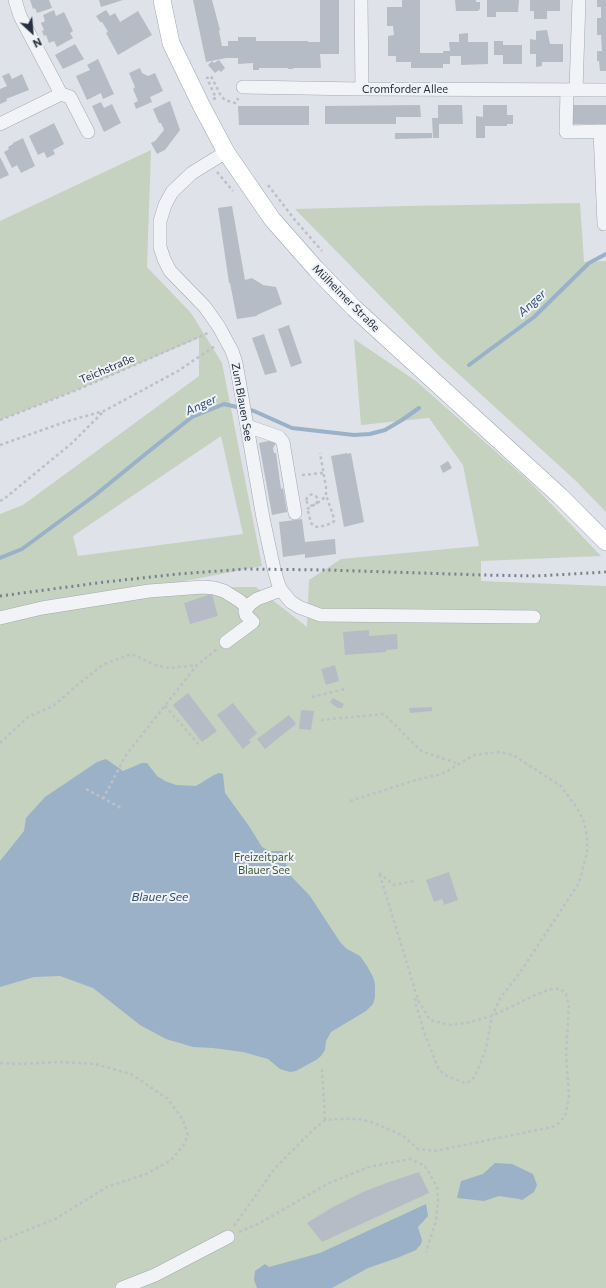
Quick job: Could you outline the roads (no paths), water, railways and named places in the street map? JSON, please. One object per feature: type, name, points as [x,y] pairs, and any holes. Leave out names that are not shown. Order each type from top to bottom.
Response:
[{"type":"main road","name":"Mülheimer Straße","points":[[162,0],[171,43],[201,105],[226,152],[272,219],[354,308],[560,496],[606,542]]},
{"type":"street","points":[[15,0],[20,16],[61,94],[70,97],[88,132]]},
{"type":"street","points":[[361,0],[362,89]]},
{"type":"street","points":[[579,0],[572,90],[566,132],[603,131],[604,224]]},
{"type":"street","name":"Cromforder Allee","points":[[243,87],[606,90]]},
{"type":"street","points":[[0,124],[61,94]]},
{"type":"street","name":"Zum Blauen See","points":[[226,152],[192,173],[172,192],[165,205],[160,221],[160,247],[164,260],[170,271],[204,307],[232,351],[236,363],[263,518],[280,587]]},
{"type":"street","points":[[246,422],[279,437],[283,442],[290,478],[301,511]]},
{"type":"street","points":[[0,618],[42,608],[149,591],[203,587],[224,591],[240,601],[247,608]]},
{"type":"street","points":[[222,646],[253,622],[246,615],[245,611],[250,604],[280,587],[291,602],[320,615],[534,618]]},
{"type":"street","points":[[122,1288],[155,1275],[228,1237]]},
{"type":"water","name":"Blauer See","points":[[106,759],[123,771],[142,763],[147,763],[157,776],[176,785],[196,786],[214,775],[219,773],[223,774],[225,793],[262,847],[269,851],[282,851],[285,855],[290,875],[310,896],[340,942],[347,949],[360,956],[367,966],[375,984],[375,997],[373,1004],[366,1011],[331,1032],[326,1041],[325,1050],[316,1060],[296,1071],[290,1072],[280,1069],[268,1059],[243,1052],[193,1047],[166,1039],[140,1025],[93,988],[60,976],[34,977],[0,987],[0,861],[24,831],[26,818],[45,797],[97,762]]},
{"type":"water","points":[[495,1163],[512,1164],[533,1174],[537,1185],[534,1192],[522,1200],[499,1196],[484,1201],[457,1198],[461,1181],[483,1174]]},
{"type":"water","points":[[426,1204],[428,1216],[418,1227],[422,1240],[421,1244],[416,1250],[368,1268],[332,1288],[257,1288],[254,1280],[255,1271],[265,1264],[269,1267],[320,1253]]},
{"type":"waterway","name":"Anger","points":[[469,365],[534,317],[589,263],[606,254]]},
{"type":"waterway","name":"Anger","points":[[0,558],[22,549],[94,496],[192,417],[224,404],[254,411],[292,428],[354,435],[370,434],[385,430],[419,408]]},
{"type":"railway","points":[[0,596],[105,582],[178,574],[245,569],[536,576],[606,572]]},
{"type":"park label","name":"Freizeitpark Blauer See","points":[[264,863]]}]
